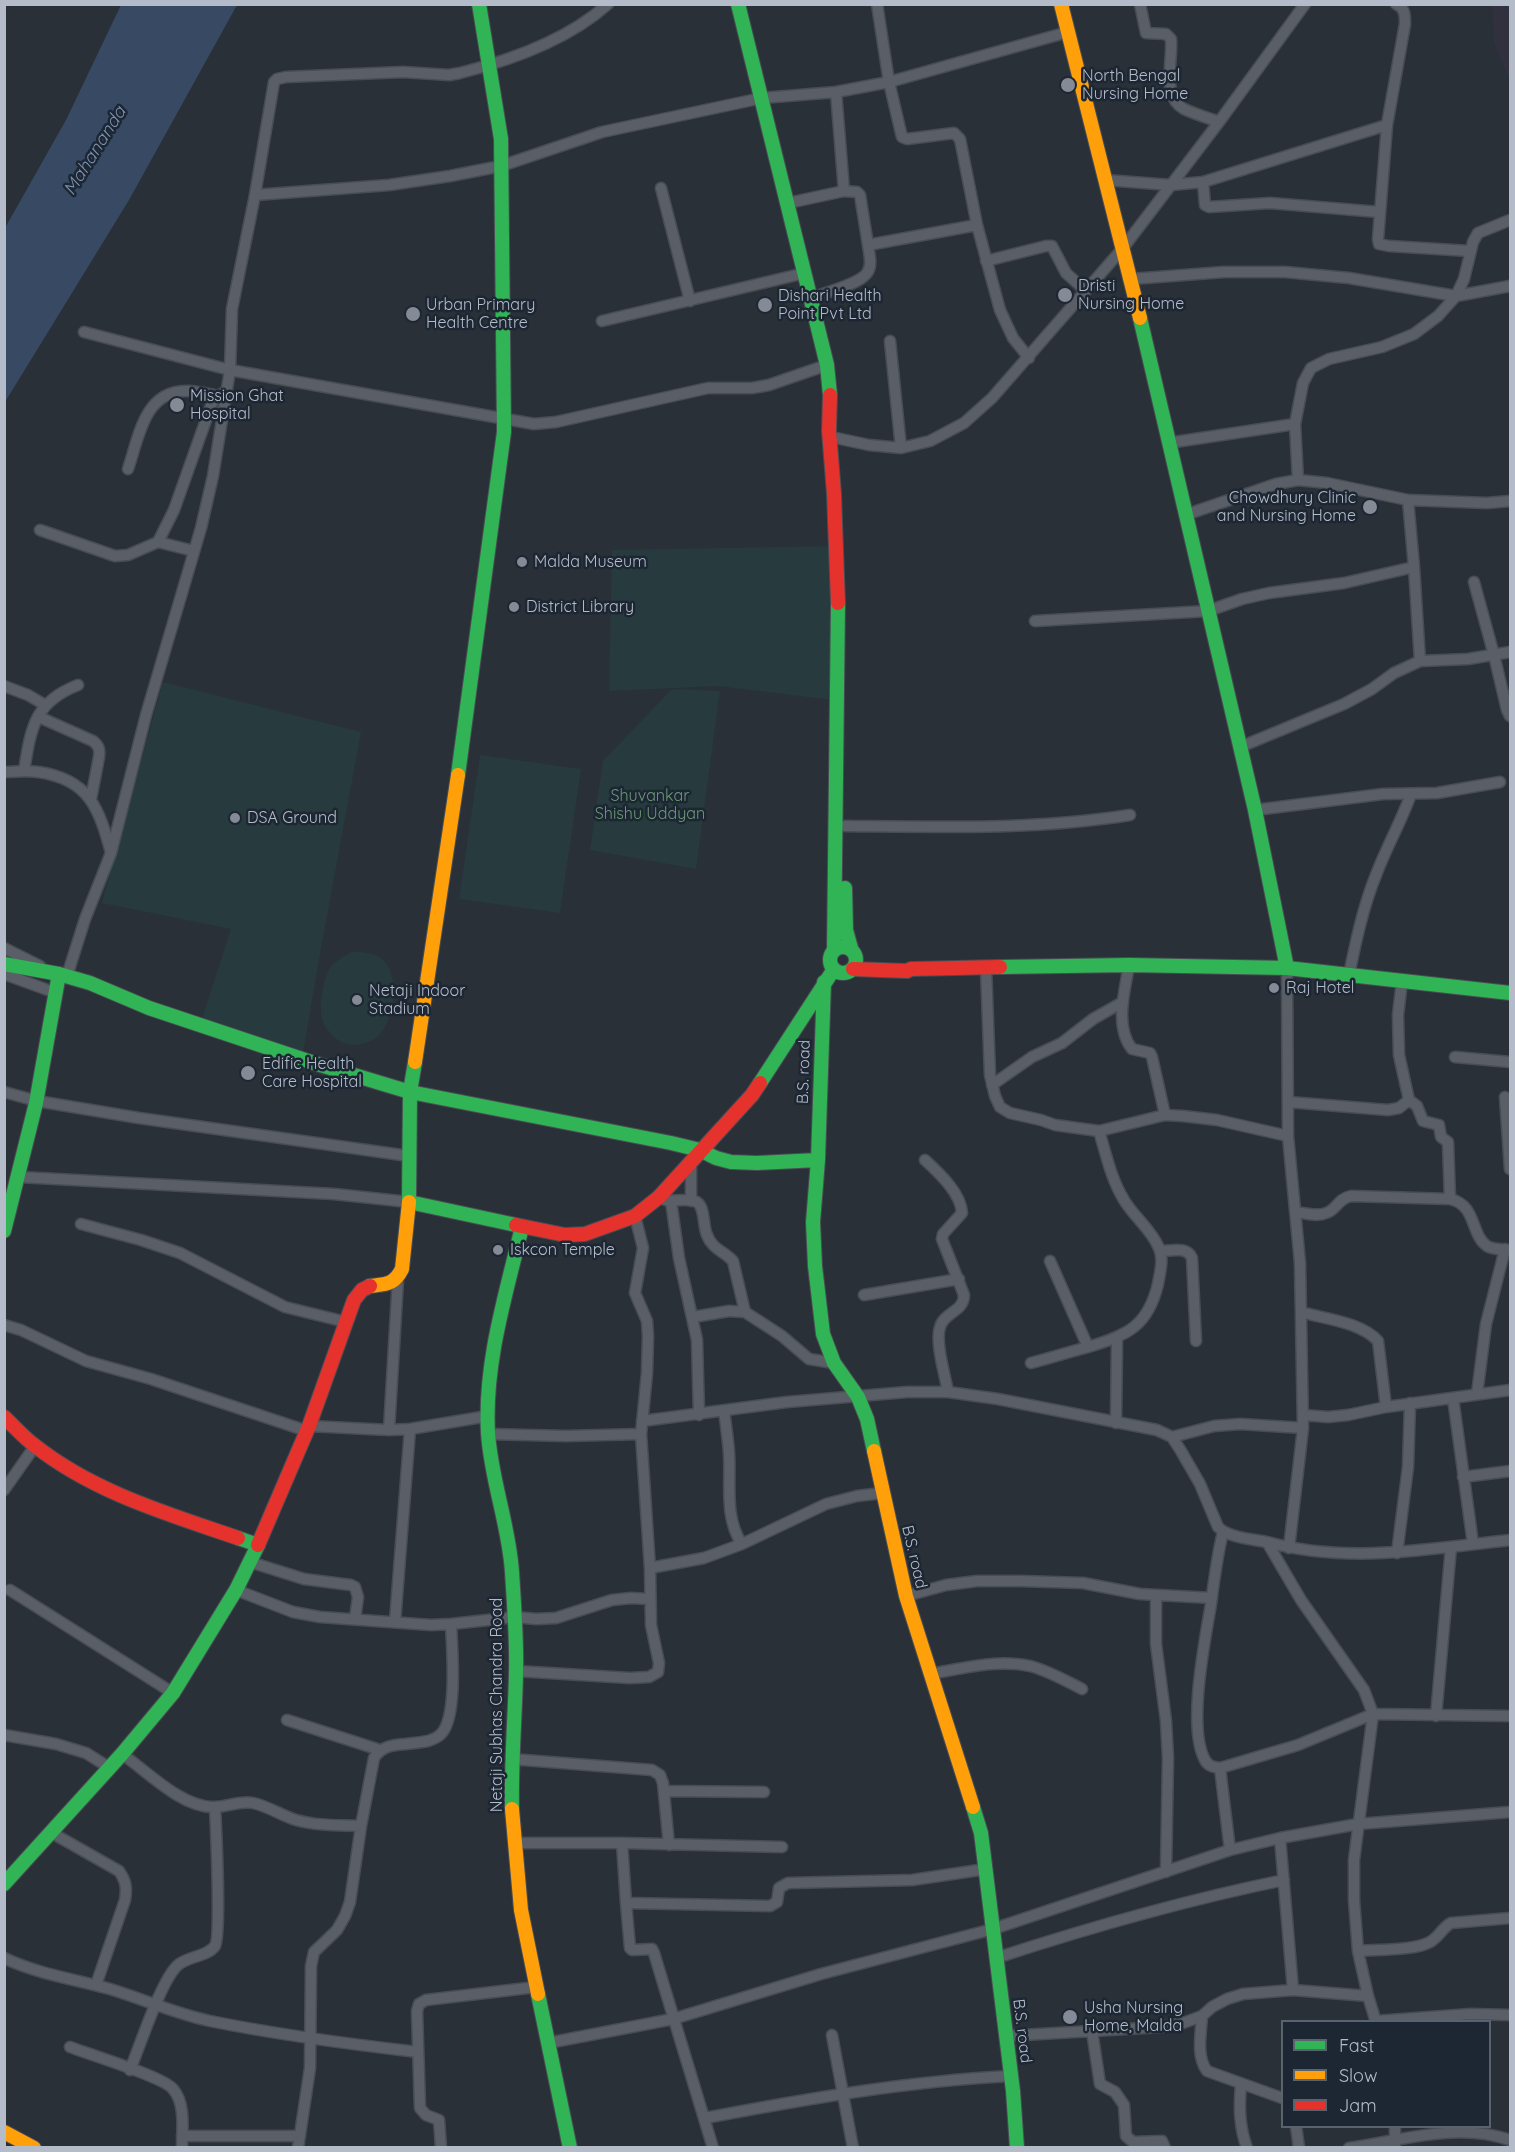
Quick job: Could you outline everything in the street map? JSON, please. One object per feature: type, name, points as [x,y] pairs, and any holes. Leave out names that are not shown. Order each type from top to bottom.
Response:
[{"type":"main road","points":[[4,1884],[110,1768],[173,1693],[236,1590],[258,1545],[308,1429],[354,1300],[361,1290],[370,1286],[387,1286],[398,1279],[402,1269],[409,1202],[410,1092],[462,749],[504,432],[501,165],[498,112],[479,4]]},
{"type":"main road","points":[[409,1202],[565,1235],[601,1230],[635,1216],[665,1199],[696,1155],[735,1112],[735,1107],[828,973],[834,950],[839,634],[830,431],[831,402],[827,365],[789,203],[738,4]]},
{"type":"main road","points":[[1061,4],[1131,279],[1255,810],[1287,968]]},
{"type":"main road","points":[[828,973],[843,973],[853,958],[846,930],[846,566],[843,494],[836,438],[831,424]]},
{"type":"main road","points":[[834,950],[839,947],[853,958],[909,965],[911,969],[1129,964],[1287,968],[1510,993]]},
{"type":"main road","points":[[4,964],[59,974],[90,983],[159,1011],[308,1061],[410,1092],[579,1124],[731,1162],[818,1160]]},
{"type":"main road","name":"B.S. road","points":[[828,973],[813,1222],[815,1266],[823,1334],[834,1364],[858,1397],[867,1419],[906,1596],[981,1833],[1011,2076],[1017,2148]]},
{"type":"main road","points":[[4,1231],[14,1182],[37,1101],[59,974]]},
{"type":"main road","name":"Netaji Subhas Chandra Road","points":[[522,1227],[495,1340],[489,1390],[488,1434],[512,1570],[516,1671],[511,1759],[521,1910],[570,2148]]},
{"type":"main road","points":[[4,1417],[35,1446],[74,1471],[122,1495],[258,1545]]},
{"type":"main road","points":[[4,2132],[34,2148]]},
{"type":"street","points":[[4,948],[59,974],[85,919],[111,853],[143,725],[194,551],[213,476],[223,393],[230,370],[232,309],[255,195],[274,82],[277,79],[403,72],[449,75],[489,65],[525,52],[590,18],[608,4]]},
{"type":"street","points":[[877,4],[889,82],[902,137],[907,139],[948,133],[958,135],[977,225],[1000,310],[1013,338],[1029,358]]},
{"type":"street","points":[[1140,4],[1146,33],[1166,34],[1171,39],[1170,84],[1176,103],[1219,122]]},
{"type":"street","points":[[836,438],[869,446],[901,448],[930,441],[964,423],[992,398],[1123,248],[1305,4]]},
{"type":"street","points":[[1396,4],[1404,11],[1405,24],[1387,125],[1379,212],[1379,244],[1470,251]]},
{"type":"street","points":[[255,195],[389,185],[450,176],[501,165],[602,132],[762,98],[836,92],[889,82],[1068,32]]},
{"type":"street","points":[[836,92],[844,191]]},
{"type":"street","points":[[1105,180],[1171,184],[1203,182],[1387,125]]},
{"type":"street","points":[[1203,182],[1204,202],[1209,207],[1270,203],[1379,212]]},
{"type":"street","points":[[662,188],[690,301]]},
{"type":"street","points":[[789,203],[844,191],[857,192],[860,195],[870,265],[867,274],[858,280],[811,298]]},
{"type":"street","points":[[1298,480],[1294,424],[1303,383],[1311,368],[1329,359],[1382,347],[1414,334],[1438,316],[1456,296],[1464,279],[1470,251],[1478,233],[1510,220]]},
{"type":"street","points":[[868,245],[977,225]]},
{"type":"street","points":[[986,261],[1052,246],[1066,273],[1086,291]]},
{"type":"street","points":[[1131,279],[1213,273],[1285,272],[1348,278],[1456,296],[1510,286]]},
{"type":"street","points":[[602,321],[805,273]]},
{"type":"street","points":[[84,332],[230,370],[534,424],[556,422],[708,388],[723,386],[752,388],[769,385],[827,365]]},
{"type":"street","points":[[890,341],[901,448]]},
{"type":"street","points":[[128,469],[144,421],[152,406],[163,395],[188,390],[223,393]]},
{"type":"street","points":[[158,542],[174,510],[212,404],[223,393]]},
{"type":"street","points":[[1168,442],[1294,424]]},
{"type":"street","points":[[1185,515],[1276,484],[1298,480],[1327,483],[1408,500],[1487,504],[1510,501]]},
{"type":"street","points":[[1408,500],[1420,661]]},
{"type":"street","points":[[40,530],[115,556],[128,555],[158,542],[194,551]]},
{"type":"street","points":[[1035,621],[1208,611],[1242,599],[1269,593],[1344,583],[1414,567]]},
{"type":"street","points":[[1474,582],[1510,716]]},
{"type":"street","points":[[1240,747],[1344,704],[1372,689],[1394,673],[1420,661],[1510,652]]},
{"type":"street","points":[[24,771],[29,744],[45,705],[64,691],[78,685]]},
{"type":"street","points":[[4,686],[28,695],[45,705]]},
{"type":"street","points":[[39,717],[98,744],[100,750],[91,799]]},
{"type":"street","points":[[4,772],[24,771],[58,777],[76,786],[91,799],[102,821],[111,853]]},
{"type":"street","points":[[1255,810],[1341,798],[1446,792],[1500,782]]},
{"type":"street","points":[[1349,975],[1356,940],[1373,884],[1411,794]]},
{"type":"street","points":[[845,826],[1029,826],[1130,815]]},
{"type":"street","points":[[1129,964],[1123,1002],[1124,1032],[1129,1046],[1136,1051],[1150,1053],[1165,1115]]},
{"type":"street","points":[[986,968],[992,1085],[1000,1107],[1010,1113],[1055,1125],[1099,1131],[1165,1115],[1217,1119],[1288,1136]]},
{"type":"street","points":[[1287,968],[1288,1136],[1296,1212],[1303,1415],[1289,1548]]},
{"type":"street","points":[[4,974],[56,993]]},
{"type":"street","points":[[1402,981],[1398,1015],[1399,1055],[1409,1100],[1417,1106],[1423,1121],[1439,1125],[1441,1137],[1448,1142],[1450,1200]]},
{"type":"street","points":[[992,1085],[1032,1057],[1062,1043],[1093,1019],[1123,1002]]},
{"type":"street","points":[[1455,1057],[1510,1062]]},
{"type":"street","points":[[4,1092],[37,1101],[190,1126],[409,1156]]},
{"type":"street","points":[[1505,1096],[1510,1169]]},
{"type":"street","points":[[1288,1102],[1388,1110],[1399,1108],[1409,1100]]},
{"type":"street","points":[[1031,1363],[1117,1338],[1134,1328],[1145,1316],[1154,1300],[1161,1268],[1161,1251],[1154,1236],[1124,1201],[1112,1175],[1099,1131]]},
{"type":"street","points":[[691,1201],[696,1155]]},
{"type":"street","points":[[925,1160],[940,1175],[962,1206],[962,1213],[943,1234],[942,1239],[960,1280],[964,1302],[940,1325],[939,1335],[948,1392]]},
{"type":"street","points":[[14,1182],[334,1194],[409,1202]]},
{"type":"street","points":[[1296,1212],[1329,1213],[1343,1198],[1351,1196],[1458,1201],[1465,1208],[1487,1246],[1508,1249],[1486,1324],[1477,1394]]},
{"type":"street","points":[[699,1414],[699,1370],[693,1317],[665,1199],[697,1202],[701,1206],[703,1224],[710,1242],[733,1261],[745,1312]]},
{"type":"street","points":[[516,1671],[630,1678],[649,1677],[658,1672],[659,1663],[651,1625],[649,1599],[650,1568],[641,1434],[648,1336],[647,1321],[635,1293],[643,1248],[635,1216]]},
{"type":"street","points":[[81,1224],[180,1253],[285,1306],[346,1322]]},
{"type":"street","points":[[1161,1251],[1185,1250],[1192,1258],[1196,1341]]},
{"type":"street","points":[[1050,1261],[1088,1347]]},
{"type":"street","points":[[389,1430],[398,1279]]},
{"type":"street","points":[[864,1295],[960,1280]]},
{"type":"street","points":[[693,1317],[729,1311],[745,1312],[763,1322],[809,1359],[834,1364]]},
{"type":"street","points":[[1301,1312],[1372,1334],[1378,1341],[1386,1407]]},
{"type":"street","points":[[4,1325],[21,1330],[86,1360],[308,1429],[410,1429],[488,1416]]},
{"type":"street","points":[[1116,1423],[1117,1338]]},
{"type":"street","points":[[1303,1415],[1328,1417],[1348,1415],[1410,1403],[1510,1390]]},
{"type":"street","points":[[642,1421],[787,1402],[907,1392],[948,1392],[998,1399],[1157,1430],[1172,1437],[1200,1484],[1214,1520],[1223,1532],[1289,1548],[1339,1553],[1397,1553],[1510,1540]]},
{"type":"street","points":[[1454,1398],[1473,1544]]},
{"type":"street","points":[[1397,1553],[1408,1467],[1410,1403]]},
{"type":"street","points":[[724,1411],[729,1453],[732,1520],[735,1534],[742,1544]]},
{"type":"street","points":[[1172,1437],[1214,1426],[1240,1424],[1303,1428]]},
{"type":"street","points":[[395,1622],[410,1429]]},
{"type":"street","points":[[488,1434],[566,1436],[641,1434]]},
{"type":"street","points":[[4,1490],[35,1446]]},
{"type":"street","points":[[1463,1478],[1510,1472]]},
{"type":"street","points":[[650,1568],[704,1558],[742,1544],[826,1504],[882,1492]]},
{"type":"street","points":[[1223,1532],[1214,1573],[1198,1704],[1202,1754],[1211,1767],[1220,1768],[1298,1745],[1373,1713],[1510,1716]]},
{"type":"street","points":[[1267,1542],[1301,1600],[1364,1690],[1373,1713],[1354,1870],[1358,1951],[1376,2020]]},
{"type":"street","points":[[1436,1716],[1451,1547]]},
{"type":"street","points":[[250,1562],[304,1579],[355,1587],[358,1598],[355,1619]]},
{"type":"street","points":[[906,1596],[946,1585],[977,1581],[1083,1583],[1119,1591],[1212,1598]]},
{"type":"street","points":[[10,1590],[173,1693]]},
{"type":"street","points":[[236,1590],[293,1612],[355,1619],[451,1624],[515,1617],[556,1618],[612,1600],[649,1599]]},
{"type":"street","points":[[1156,1595],[1156,1644],[1166,1721],[1166,1872]]},
{"type":"street","points":[[70,2047],[160,2079],[173,2089],[180,2104],[183,2122],[182,2142],[299,2142],[310,2068],[312,1959],[314,1953],[337,1930],[350,1902],[374,1758],[380,1750],[390,1745],[428,1741],[440,1736],[446,1729],[453,1691],[451,1624]]},
{"type":"street","points":[[932,1674],[989,1664],[1009,1664],[1047,1671],[1082,1689]]},
{"type":"street","points":[[286,1720],[380,1750]]},
{"type":"street","points":[[4,1735],[56,1744],[86,1754],[110,1768]]},
{"type":"street","points":[[122,1754],[175,1793],[196,1805],[215,1808],[243,1801],[256,1803],[295,1819],[315,1824],[361,1826]]},
{"type":"street","points":[[511,1759],[652,1770],[660,1775],[664,1791],[669,1845]]},
{"type":"street","points":[[1220,1768],[1230,1850]]},
{"type":"street","points":[[664,1791],[764,1792]]},
{"type":"street","points":[[130,2070],[156,2004],[178,1965],[208,1952],[215,1945],[217,1909],[215,1808]]},
{"type":"street","points":[[548,2043],[673,2019],[821,1974],[993,1929],[1230,1850],[1280,1838],[1358,1824],[1510,1812]]},
{"type":"street","points":[[52,1833],[119,1871],[127,1889],[96,1985]]},
{"type":"street","points":[[1280,1838],[1293,1990]]},
{"type":"street","points":[[515,1843],[782,1847]]},
{"type":"street","points":[[622,1843],[630,1948],[632,1950],[652,1949],[713,2148]]},
{"type":"street","points":[[626,1903],[770,1906],[777,1902],[779,1888],[788,1883],[912,1880],[986,1869]]},
{"type":"street","points":[[996,1959],[1133,1915],[1208,1896],[1284,1881]]},
{"type":"street","points":[[1358,1951],[1416,1947],[1429,1943],[1451,1923],[1510,1918]]},
{"type":"street","points":[[4,1958],[40,1972],[96,1985],[209,2021],[310,2039],[418,2052]]},
{"type":"street","points":[[441,2148],[439,2120],[426,2115],[420,2108],[417,2011],[419,2004],[426,2000],[536,1987]]},
{"type":"street","points":[[1006,2036],[1183,2024],[1202,2016],[1220,2003],[1244,1994],[1293,1990],[1368,1996]]},
{"type":"street","points":[[1390,2020],[1471,2014],[1510,2015]]},
{"type":"street","points":[[1202,2016],[1200,2055],[1202,2065],[1207,2071],[1281,2098]]},
{"type":"street","points":[[1092,2031],[1100,2084],[1115,2092],[1124,2105],[1126,2136],[1133,2142],[1162,2140],[1166,2148]]},
{"type":"street","points":[[832,2035],[853,2148]]},
{"type":"street","points":[[705,2118],[843,2094],[967,2078],[1011,2076]]},
{"type":"street","points":[[1241,2084],[1240,2125],[1247,2148]]},
{"type":"street","points":[[1296,2128],[1299,2148]]},
{"type":"street","points":[[1395,2128],[1395,2144]]},
{"type":"street","points":[[1349,2148],[1395,2144],[1432,2133],[1464,2131],[1494,2135],[1510,2140]]},
{"type":"shaded area","points":[[1492,5],[1510,5],[1510,80],[1494,43]]},
{"type":"green space","points":[[839,546],[833,700],[718,686],[609,691],[612,550]]},
{"type":"green space","name":"DSA Ground","points":[[163,682],[361,732],[302,1059],[200,1025],[231,929],[102,903]]},
{"type":"green space","name":"Shuvankar Shishu Uddyan","points":[[672,689],[720,691],[696,869],[590,850],[603,761]]},
{"type":"green space","points":[[480,755],[581,769],[560,913],[459,899]]},
{"type":"green space","name":"Netaji Indoor Stadium","points":[[352,952],[364,952],[382,959],[392,975],[394,986],[392,1008],[385,1028],[374,1039],[354,1045],[336,1039],[325,1026],[321,1012],[321,999],[330,968]]},
{"type":"water","name":"Mahananda","points":[[121,5],[237,5],[129,200],[5,402],[5,228],[66,120]]},
{"type":"traffic: fast","points":[[458,775],[504,432],[501,139],[479,4]]},
{"type":"traffic: fast","points":[[738,4],[827,365],[830,395]]},
{"type":"traffic: fast","points":[[1140,318],[1255,810],[1287,968]]},
{"type":"traffic: fast","points":[[834,950],[838,603]]},
{"type":"traffic: fast","points":[[845,888],[846,930],[851,948]]},
{"type":"traffic: fast","points":[[843,947],[852,951],[856,960],[852,969],[843,973],[834,969],[830,960],[834,951],[843,947]]},
{"type":"traffic: fast","points":[[4,964],[59,974],[90,983],[149,1008],[314,1063],[410,1092],[409,1202],[516,1225]]},
{"type":"traffic: fast","points":[[1000,967],[1129,965],[1287,968],[1510,993]]},
{"type":"traffic: fast","points":[[760,1083],[834,969]]},
{"type":"traffic: fast","points":[[4,1231],[36,1103],[59,974]]},
{"type":"traffic: fast","points":[[824,982],[818,1160],[813,1222],[815,1266],[823,1334],[834,1363],[858,1397],[867,1419],[874,1451]]},
{"type":"traffic: fast","points":[[415,1062],[410,1092],[671,1143],[700,1150],[731,1162],[818,1160]]},
{"type":"traffic: fast","points":[[512,1809],[516,1661],[514,1610],[510,1554],[490,1451],[488,1407],[489,1381],[497,1329],[522,1227]]},
{"type":"traffic: fast","points":[[4,1884],[122,1754],[173,1693],[236,1590],[258,1545],[238,1538]]},
{"type":"traffic: fast","points":[[973,1807],[981,1833],[1013,2091],[1017,2148]]},
{"type":"traffic: fast","points":[[538,1994],[570,2148]]},
{"type":"traffic: slow","points":[[1061,4],[1140,318]]},
{"type":"traffic: slow","points":[[415,1062],[458,775]]},
{"type":"traffic: slow","points":[[370,1286],[393,1281],[402,1269],[409,1202]]},
{"type":"traffic: slow","points":[[874,1451],[906,1596],[973,1807]]},
{"type":"traffic: slow","points":[[512,1809],[521,1910],[538,1994]]},
{"type":"traffic: slow","points":[[4,2132],[34,2148]]},
{"type":"traffic: jam","points":[[830,395],[829,431],[838,603]]},
{"type":"traffic: jam","points":[[853,969],[907,971],[911,969],[1000,967]]},
{"type":"traffic: jam","points":[[516,1225],[565,1235],[585,1234],[635,1216],[659,1197],[752,1095],[760,1083]]},
{"type":"traffic: jam","points":[[258,1545],[309,1426],[354,1300],[362,1290],[370,1286]]},
{"type":"traffic: jam","points":[[4,1417],[26,1439],[57,1462],[106,1489],[238,1538]]},
{"type":"place","name":"North Bengal Nursing Home","points":[[1068,85]]},
{"type":"place","name":"Dristi Nursing Home","points":[[1065,295]]},
{"type":"place","name":"Dishari Health Point Pvt Ltd","points":[[765,305]]},
{"type":"place","name":"Urban Primary Health Centre","points":[[413,314]]},
{"type":"place","name":"Mission Ghat Hospital","points":[[177,405]]},
{"type":"place","name":"Chowdhury Clinic and Nursing Home","points":[[1370,507]]},
{"type":"place","name":"Malda Museum","points":[[522,562]]},
{"type":"place","name":"District Library","points":[[514,607]]},
{"type":"place","name":"DSA Ground","points":[[235,818]]},
{"type":"place","name":"Raj Hotel","points":[[1274,988]]},
{"type":"place","name":"Netaji Indoor Stadium","points":[[357,1000]]},
{"type":"place","name":"Edific Health Care Hospital","points":[[248,1073]]},
{"type":"place","name":"Iskcon Temple","points":[[498,1250]]},
{"type":"place","name":"Usha Nursing Home, Malda","points":[[1070,2017]]}]
